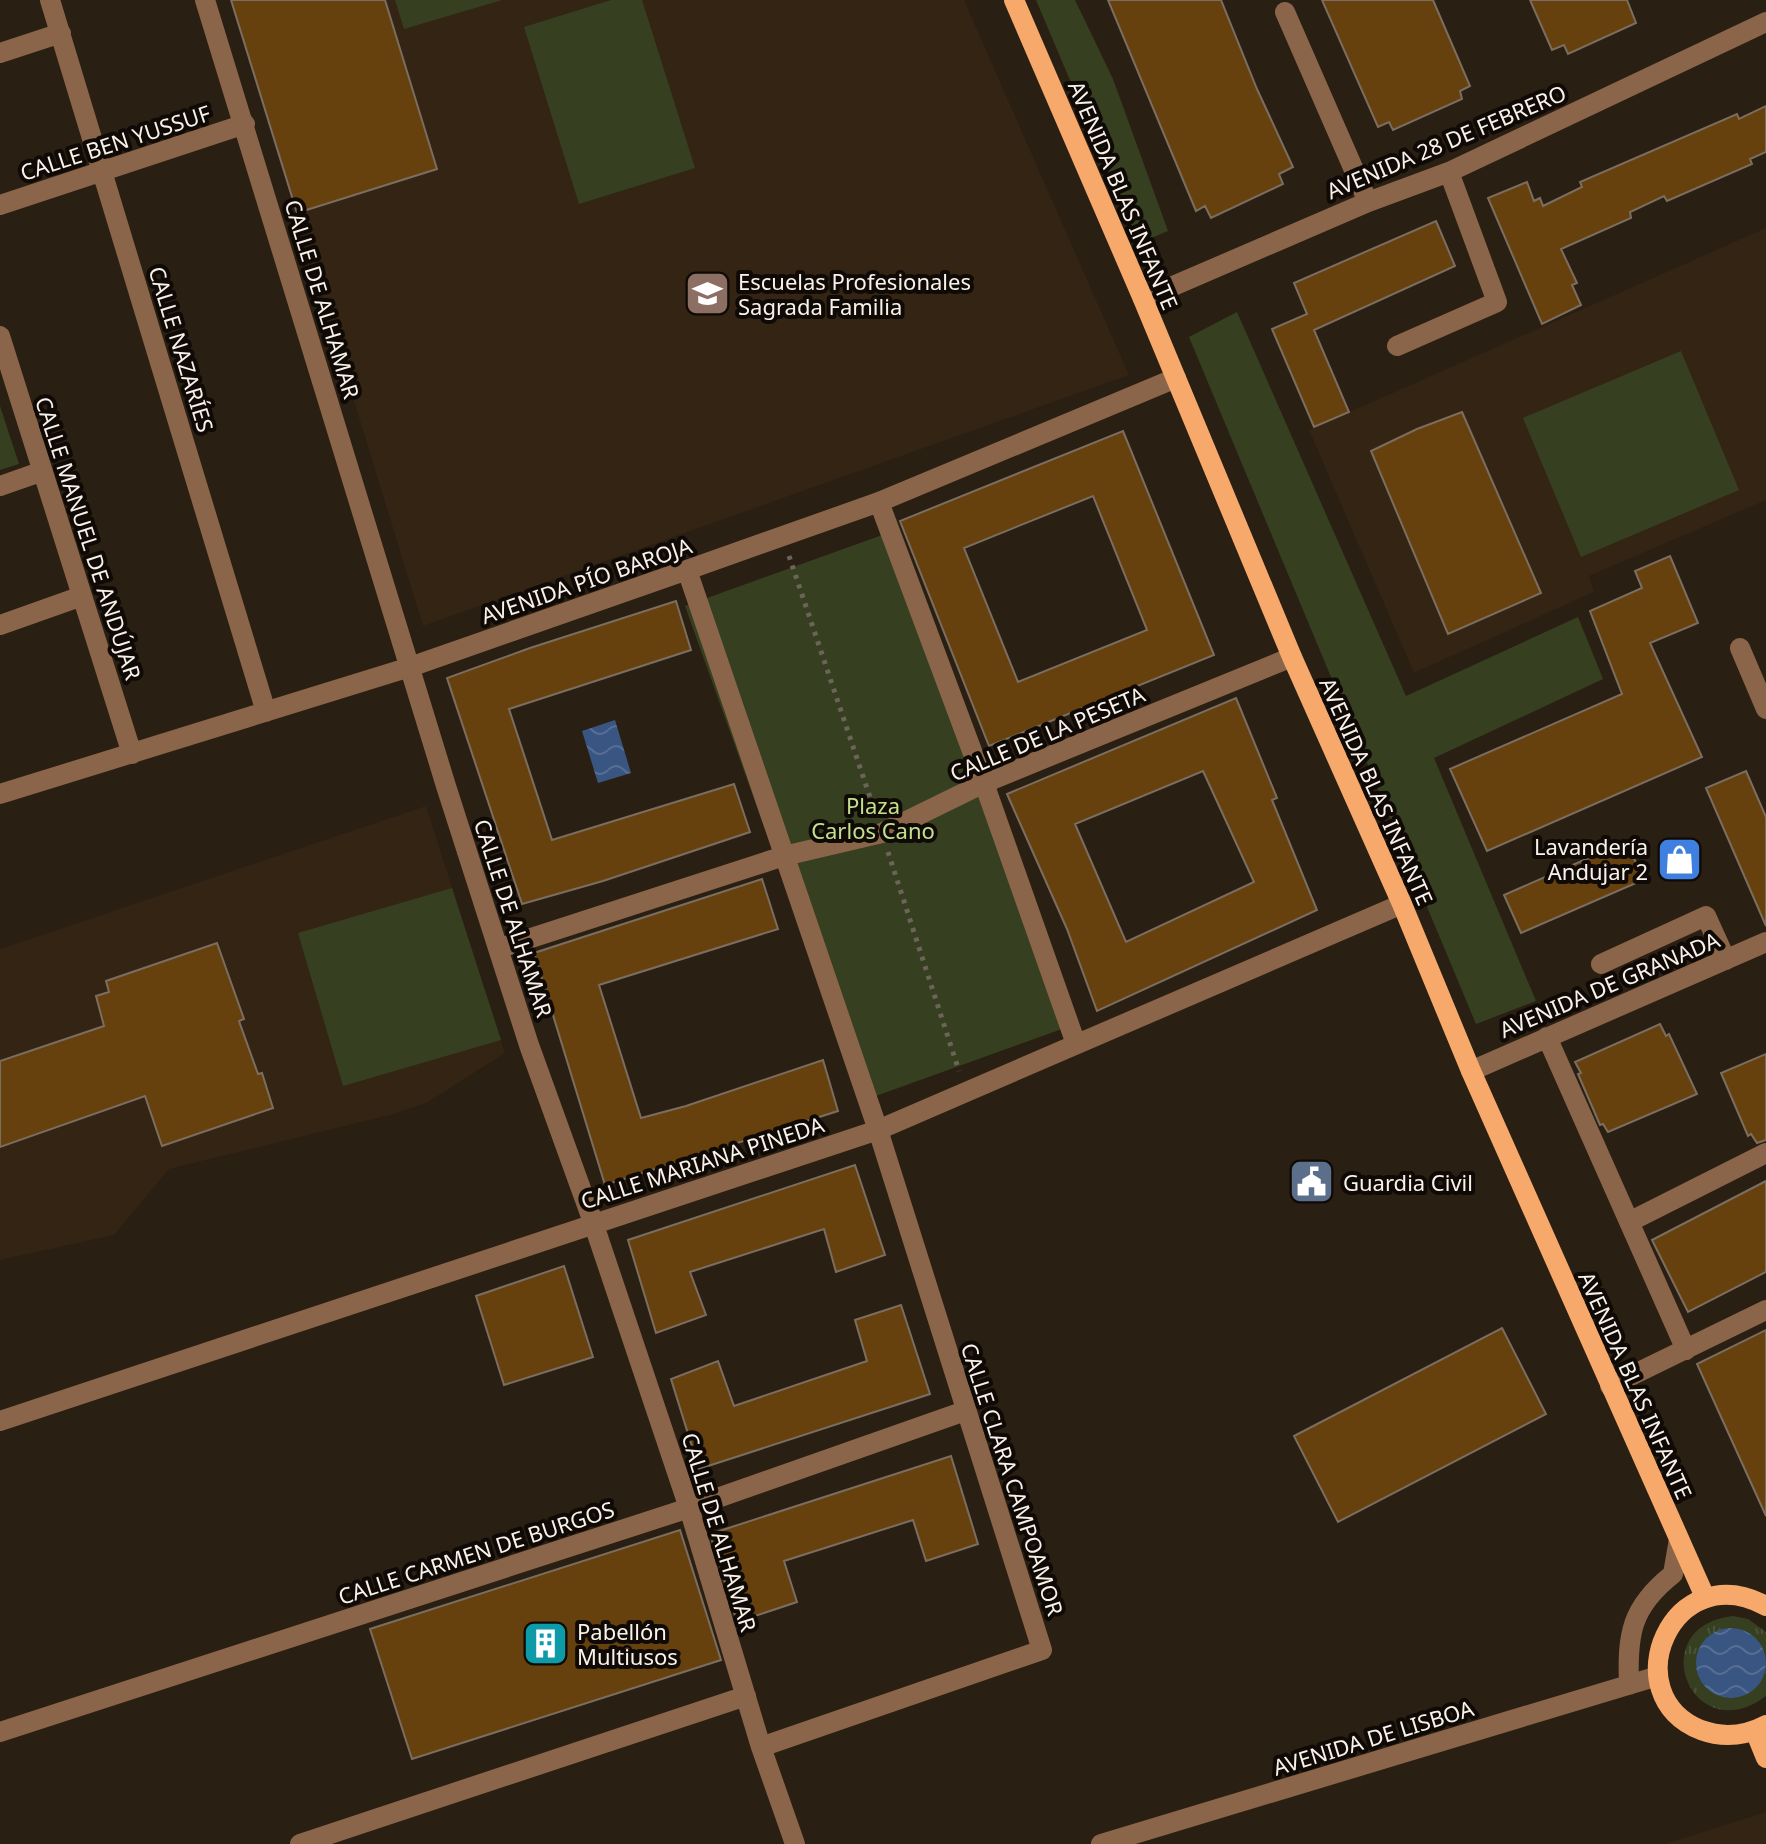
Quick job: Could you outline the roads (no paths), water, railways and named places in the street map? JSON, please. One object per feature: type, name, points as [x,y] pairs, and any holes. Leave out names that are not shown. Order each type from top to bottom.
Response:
[{"type":"main road","name":"AVENIDA BLAS INFANTE","points":[[1014,0],[1471,1071],[1705,1597]]},
{"type":"main road","points":[[1766,1606],[1751,1597],[1728,1594],[1705,1597],[1687,1606],[1668,1628],[1658,1656],[1658,1676],[1665,1696],[1677,1714],[1693,1727],[1713,1734],[1734,1735],[1760,1728],[1766,1758]]},
{"type":"street","name":"CALLE NAZARÍES","points":[[50,0],[266,712]]},
{"type":"street","name":"CALLE DE ALHAMAR","points":[[205,0],[446,786],[529,1045],[593,1222],[689,1508],[761,1747],[795,1844]]},
{"type":"street","points":[[1285,12],[1368,202]]},
{"type":"street","name":"AVENIDA 28 DE FEBRERO","points":[[1143,299],[1368,202],[1449,172],[1766,22]]},
{"type":"street","points":[[0,53],[61,33]]},
{"type":"street","name":"CALLE BEN YUSSUF","points":[[0,205],[245,124]]},
{"type":"street","points":[[1397,346],[1497,302],[1449,172]]},
{"type":"street","name":"CALLE MANUEL DE ANDÚJAR","points":[[1,345],[132,754]]},
{"type":"street","name":"AVENIDA PÍO BAROJA","points":[[0,794],[410,667],[687,570],[879,502],[1176,378]]},
{"type":"street","points":[[0,486],[43,471]]},
{"type":"street","points":[[879,502],[984,783],[1076,1044]]},
{"type":"street","name":"CALLE CLARA CAMPOAMOR","points":[[687,570],[878,1130],[1042,1650],[761,1747]]},
{"type":"street","points":[[0,625],[82,596]]},
{"type":"street","points":[[1740,648],[1766,709]]},
{"type":"street","name":"CALLE DE LA PESETA","points":[[500,948],[784,856],[882,833],[984,783],[1292,657]]},
{"type":"street","name":"CALLE MARIANA PINEDA","points":[[0,1421],[878,1130],[1402,904]]},
{"type":"street","points":[[1601,964],[1706,916],[1726,960]]},
{"type":"street","name":"AVENIDA DE GRANADA","points":[[1471,1071],[1766,942]]},
{"type":"street","points":[[1547,1037],[1686,1350]]},
{"type":"street","points":[[1629,1222],[1766,1153]]},
{"type":"street","points":[[1610,1386],[1766,1310]]},
{"type":"street","name":"CALLE CARMEN DE BURGOS","points":[[0,1732],[689,1508],[965,1411]]},
{"type":"street","points":[[1629,1685],[1628,1643],[1639,1612],[1655,1589],[1673,1574],[1679,1539]]},
{"type":"street","name":"AVENIDA DE LISBOA","points":[[1101,1844],[1658,1676]]},
{"type":"street","points":[[300,1844],[746,1696]]},
{"type":"water","points":[[615,720],[631,773],[598,783],[582,731]]},
{"type":"water","points":[[1731,1628],[1756,1638],[1766,1663],[1756,1688],[1731,1698],[1706,1688],[1696,1663],[1706,1638]]},
{"type":"place","name":"Escuelas Profesionales Sagrada Familia","points":[[707,294]]},
{"type":"place","name":"Lavandería Andujar 2","points":[[1679,859]]},
{"type":"place","name":"Guardia Civil","points":[[1312,1182]]},
{"type":"place","name":"Pabellón Multiusos","points":[[546,1644]]},
{"type":"park label","name":"Plaza Carlos Cano","points":[[873,818]]}]
